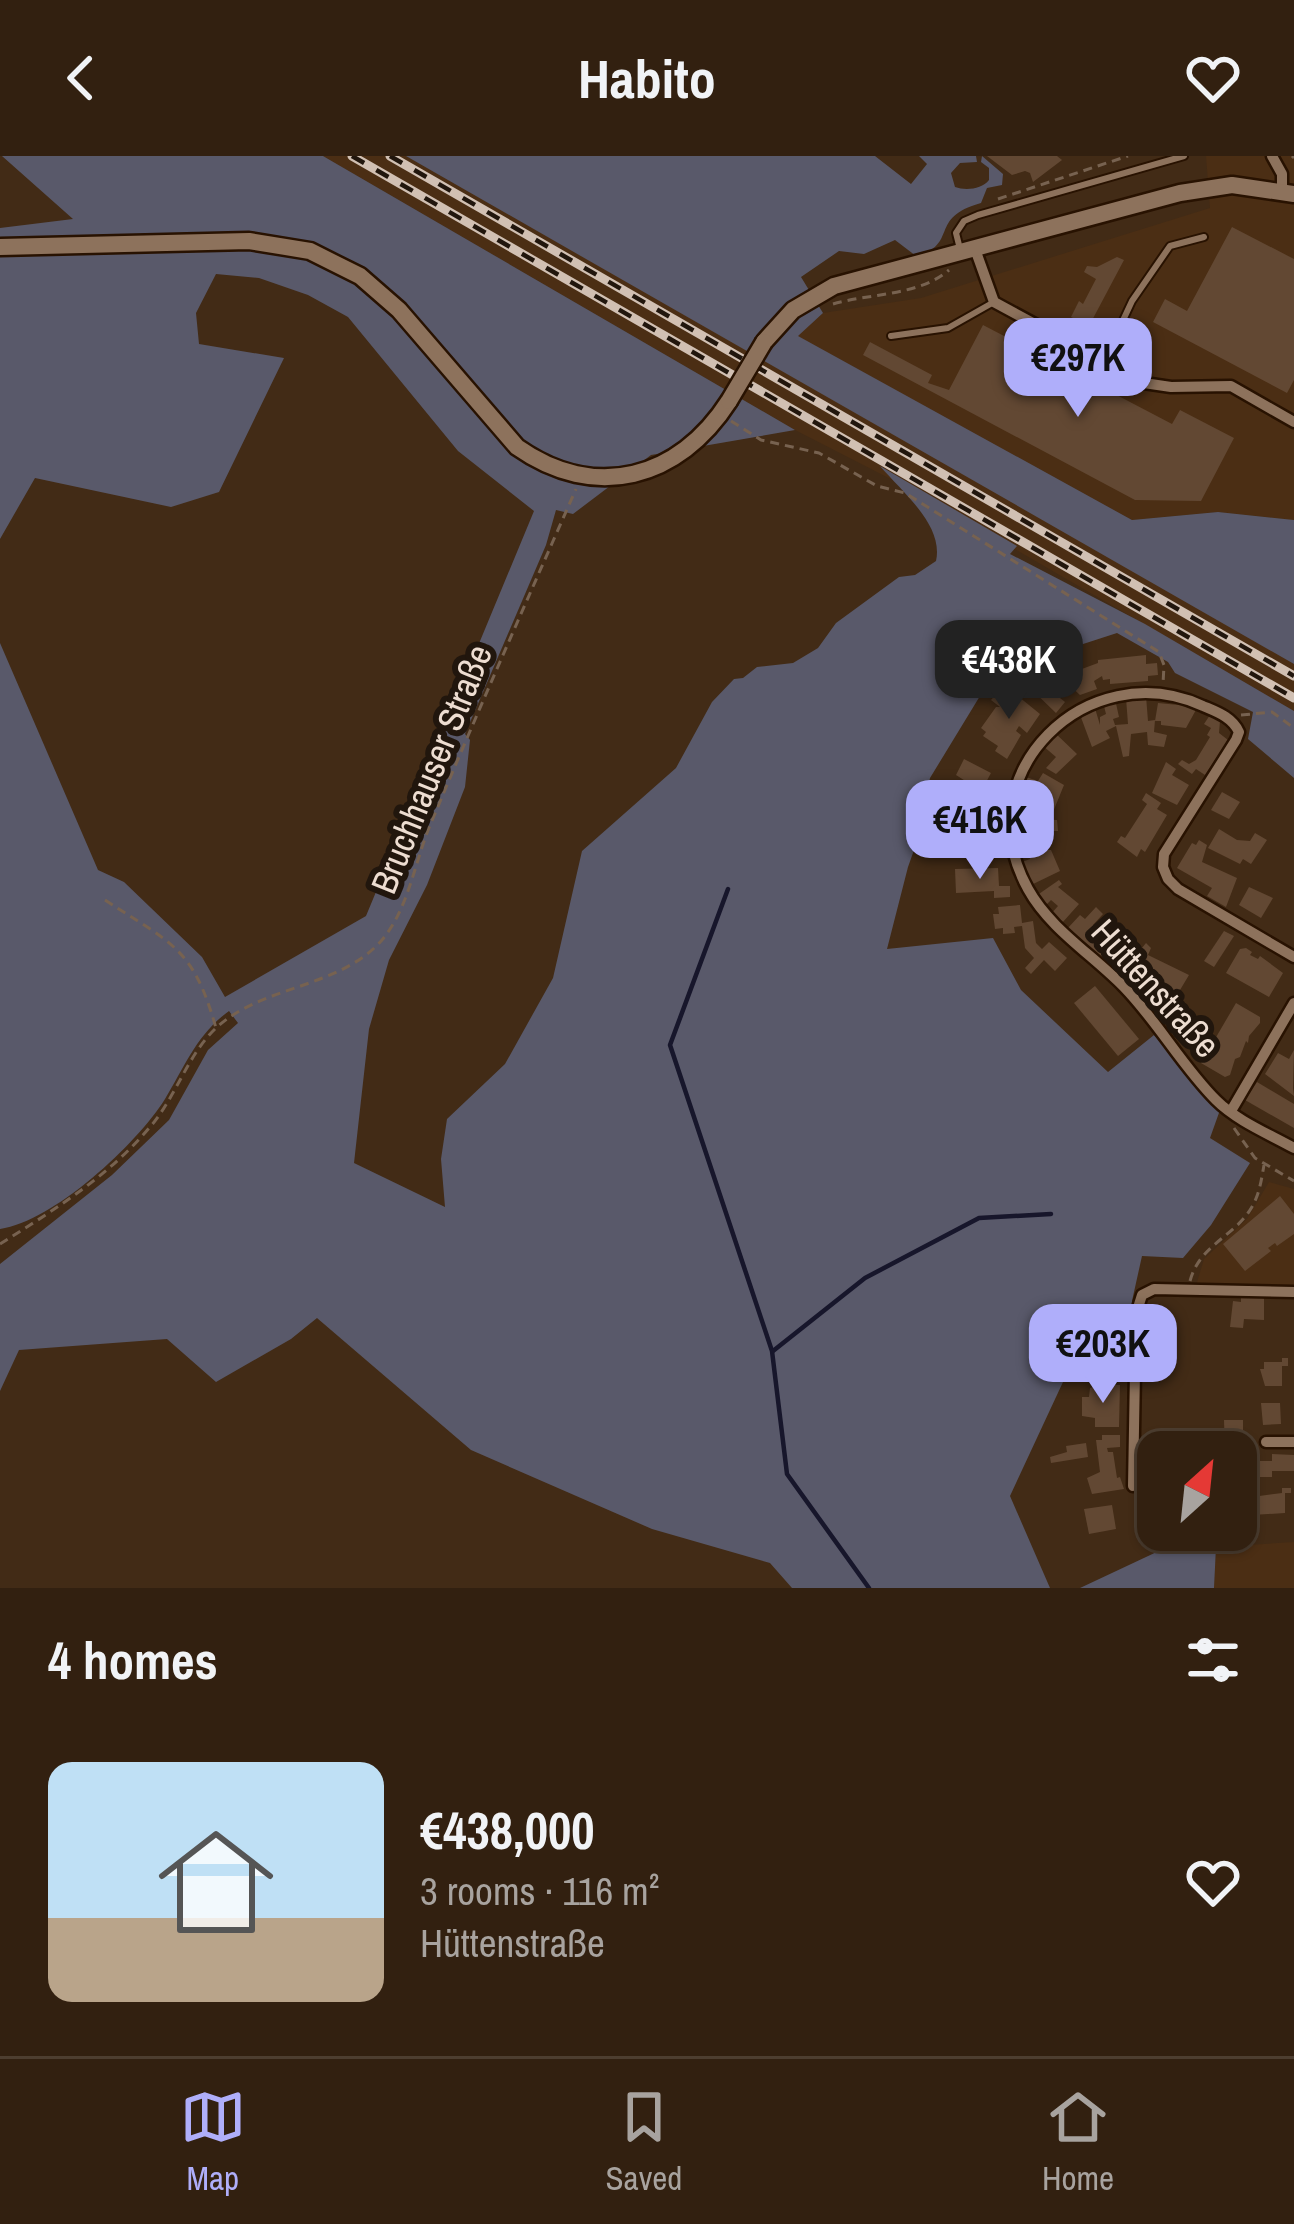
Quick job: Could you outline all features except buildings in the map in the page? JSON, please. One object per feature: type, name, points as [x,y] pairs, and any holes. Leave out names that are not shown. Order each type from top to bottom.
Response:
[{"type":"main road","points":[[0,247],[250,241],[310,251],[360,276],[390,301],[518,447],[537,460],[580,476],[617,477],[665,464],[703,437],[729,411],[764,342],[815,294],[1180,193],[1232,185],[1288,192]]},
{"type":"street","points":[[1272,156],[1288,192]]},
{"type":"street","points":[[971,254],[994,302],[1144,383],[1231,386],[1294,422]]},
{"type":"street","name":"Hüttenstraße","points":[[1224,716],[1162,692],[1116,694],[1081,709],[1038,743],[1021,772],[1010,836],[1028,890],[1045,914],[1126,988],[1216,1100],[1294,1148]]},
{"type":"street","points":[[1224,716],[1234,722],[1239,732],[1236,740],[1164,854],[1163,867],[1178,889],[1294,957]]},
{"type":"street","name":"Hüttenstraße","points":[[1231,1112],[1294,1003]]},
{"type":"street","points":[[1133,1486],[1138,1302],[1142,1295],[1154,1289],[1294,1292]]},
{"type":"street","points":[[1266,1442],[1294,1442]]},
{"type":"lane","points":[[971,254],[956,233],[964,221],[1184,156]]},
{"type":"lane","points":[[1104,361],[1132,302],[1170,246],[1204,237]]},
{"type":"lane","points":[[891,336],[948,328],[994,302]]},
{"type":"path","points":[[978,215],[1001,196],[1128,156]]},
{"type":"path","points":[[820,308],[939,279],[971,254]]},
{"type":"path","points":[[729,411],[761,440],[819,453],[877,486],[905,493],[1159,652],[1164,665],[1162,686]]},
{"type":"path","name":"Bruchhauser Straße","points":[[0,1244],[58,1208],[135,1143],[175,1095],[194,1057],[216,1028],[243,1011],[329,976],[362,958],[382,940],[397,918],[427,833],[577,486],[565,483]]},
{"type":"path","points":[[1224,716],[1272,712],[1294,728]]},
{"type":"path","points":[[105,900],[190,962],[204,986],[216,1028]]},
{"type":"path","points":[[1231,1112],[1243,1145],[1264,1165],[1294,1181]]},
{"type":"path","points":[[1190,1290],[1193,1269],[1207,1250],[1255,1202],[1264,1165]]},
{"type":"shaded area","points":[[2,156],[323,156],[795,430],[651,455],[573,514],[556,510],[546,545],[465,734],[470,740],[465,787],[427,885],[389,960],[369,1029],[354,1163],[445,1207],[441,1159],[447,1119],[505,1064],[553,978],[582,851],[676,768],[712,702],[734,679],[757,667],[793,663],[818,648],[836,623],[899,577],[915,575],[936,561],[928,522],[880,466],[1017,546],[1010,554],[1145,624],[1294,711],[1294,778],[1248,739],[1253,712],[1175,673],[1168,662],[1117,633],[994,673],[930,778],[924,803],[930,805],[887,949],[993,938],[1021,990],[1108,1072],[1154,1035],[1220,1110],[1210,1138],[1250,1163],[1211,1225],[1183,1258],[1142,1256],[1132,1301],[1132,1382],[1063,1382],[1010,1496],[1050,1588],[792,1588],[770,1563],[652,1529],[471,1450],[317,1318],[291,1339],[216,1382],[167,1339],[19,1350],[0,1391],[0,1264],[112,1175],[169,1120],[208,1050],[238,1023],[229,1011],[208,1030],[152,1117],[92,1178],[44,1212],[0,1229],[0,643],[98,870],[124,882],[202,957],[225,997],[366,916],[534,511],[458,451],[348,317],[308,295],[259,278],[216,274],[196,313],[199,344],[284,358],[219,492],[171,507],[35,478],[0,539],[0,228],[73,219]]},
{"type":"shaded area","points":[[323,156],[406,156],[1144,576],[1294,664],[1294,711],[918,493],[795,430]]},
{"type":"shaded area","points":[[406,156],[875,156],[911,184],[927,164],[919,156],[976,156],[977,162],[960,163],[951,173],[955,187],[969,189],[989,180],[982,156],[1003,174],[1002,185],[987,188],[981,203],[954,216],[929,251],[916,256],[895,240],[864,254],[839,251],[801,277],[823,313],[798,336],[1132,520],[1218,512],[1294,520],[1294,664]]},
{"type":"shaded area","points":[[1206,156],[1294,156],[1294,520],[1218,512],[1132,520],[797,336],[823,313],[921,298],[1210,208]]},
{"type":"shaded area","points":[[1269,1182],[1294,1189],[1294,1286],[1195,1289],[1204,1259],[1247,1219]]},
{"type":"shaded area","points":[[1294,1542],[1294,1588],[1214,1588],[1216,1551],[1257,1551],[1257,1544]]},
{"type":"shaded area","points":[[1159,1551],[1216,1551],[1214,1588],[1080,1588]]},
{"type":"waterway","points":[[728,889],[670,1045],[772,1351],[787,1474],[869,1588]]},
{"type":"waterway","points":[[773,1351],[865,1278],[979,1218],[1051,1214]]},
{"type":"railway","points":[[352,156],[1294,698]]},
{"type":"railway","points":[[390,156],[1294,676]]}]
